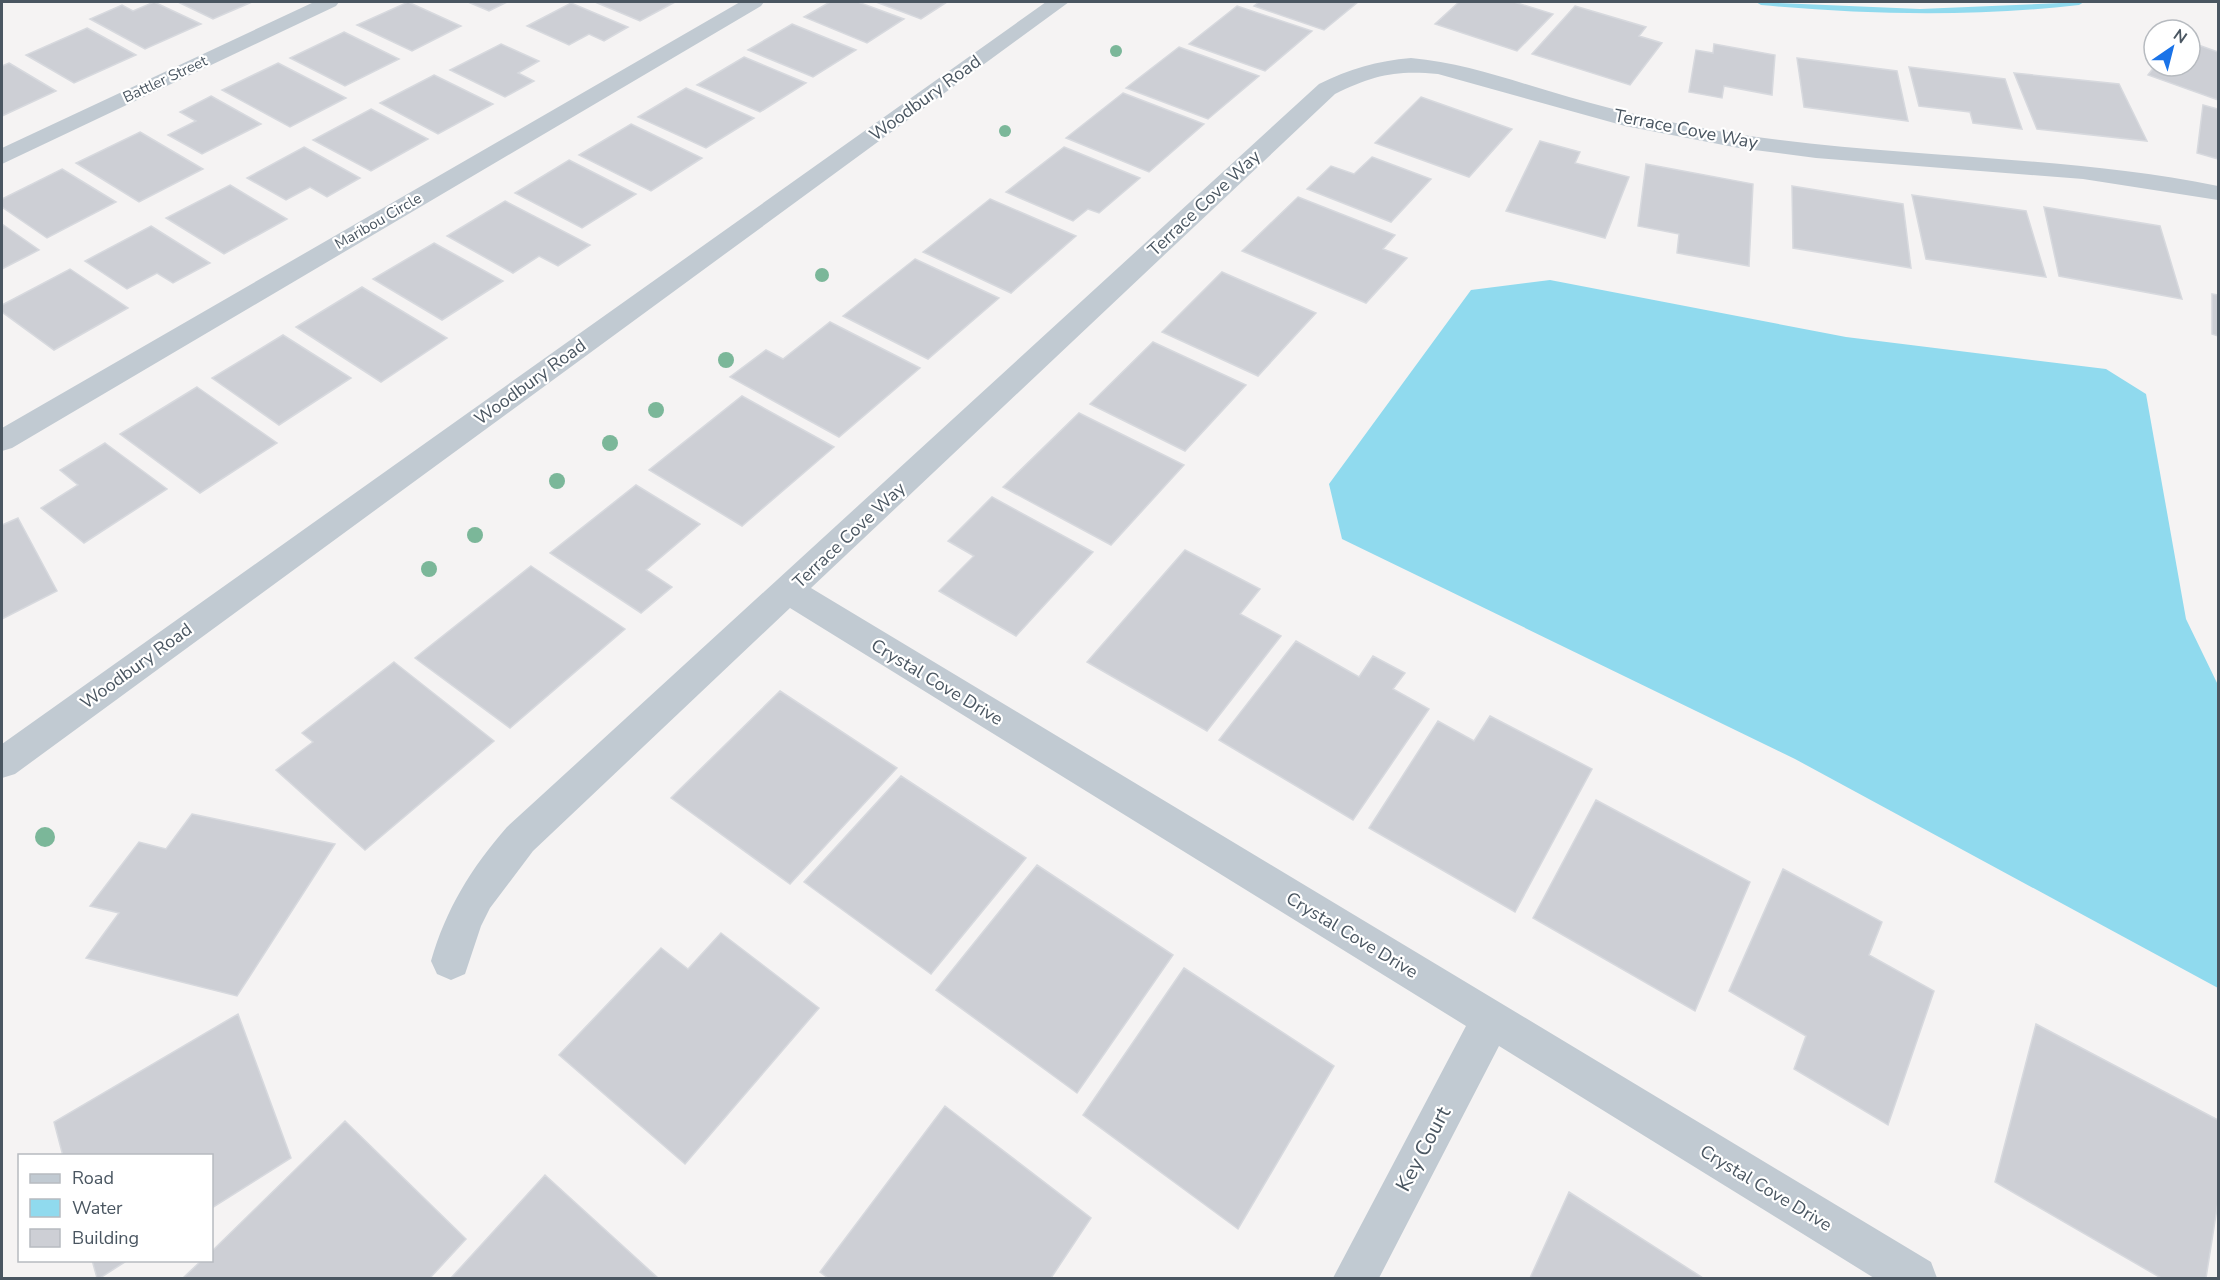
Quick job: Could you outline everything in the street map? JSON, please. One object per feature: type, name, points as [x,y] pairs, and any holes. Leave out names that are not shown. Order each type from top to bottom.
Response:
[{"type":"street","name":"Battler Street","points":[[2,157],[329,2]]},
{"type":"street","name":"Maribou Circle","points":[[2,441],[754,2]]},
{"type":"street","name":"Woodbury Road","points":[[2,763],[1059,2]]},
{"type":"street","name":"Terrace Cove Way","points":[[451,962],[458,930],[473,900],[494,869],[520,839],[1327,89],[1359,72],[1400,64],[1437,66],[1464,71],[1589,110],[1720,138],[1856,154],[2075,170],[2155,181],[2218,193]]},
{"type":"street","name":"Crystal Cove Drive","points":[[789,591],[1915,1278]]},
{"type":"street","name":"Key Court","points":[[1355,1278],[1491,1020]]},
{"type":"water","points":[[1550,280],[1846,337],[2106,369],[2146,394],[2186,619],[2218,685],[2218,988],[1795,759],[1342,539],[1329,484],[1471,290]]},
{"type":"building","points":[[154,2],[201,24],[145,49],[90,19],[122,5],[133,11]]},
{"type":"building","points":[[178,2],[252,2],[213,19]]},
{"type":"building","points":[[408,2],[461,26],[412,51],[357,25]]},
{"type":"building","points":[[468,2],[507,2],[489,11]]},
{"type":"building","points":[[595,2],[675,2],[640,21]]},
{"type":"building","points":[[830,2],[858,2],[904,19],[867,43],[804,17]]},
{"type":"building","points":[[876,2],[947,2],[921,19]]},
{"type":"building","points":[[1259,2],[1358,2],[1324,30],[1254,6]]},
{"type":"building","points":[[1459,2],[1514,2],[1553,14],[1517,51],[1435,24]]},
{"type":"building","points":[[571,3],[628,27],[604,41],[589,34],[569,45],[527,26]]},
{"type":"building","points":[[1237,6],[1312,31],[1265,71],[1189,44]]},
{"type":"building","points":[[1575,6],[1646,27],[1639,36],[1662,43],[1630,85],[1532,54]]},
{"type":"building","points":[[792,24],[856,50],[813,77],[748,50]]},
{"type":"building","points":[[87,28],[136,55],[74,83],[26,55]]},
{"type":"building","points":[[344,32],[399,59],[345,86],[290,58]]},
{"type":"building","points":[[501,44],[539,61],[518,73],[534,81],[505,97],[450,70]]},
{"type":"building","points":[[1714,44],[1775,55],[1772,95],[1724,86],[1722,98],[1689,92],[1696,50],[1713,53]]},
{"type":"building","points":[[2202,46],[2218,52],[2218,100],[2156,78],[2202,78]]},
{"type":"building","points":[[1179,47],[1259,76],[1208,119],[1126,88]]},
{"type":"building","points":[[744,57],[806,83],[760,112],[697,85]]},
{"type":"building","points":[[1797,58],[1897,71],[1908,121],[1804,107]]},
{"type":"building","points":[[9,63],[56,91],[2,116],[2,66]]},
{"type":"building","points":[[278,63],[346,98],[290,127],[222,90]]},
{"type":"building","points":[[1909,67],[2005,79],[2022,129],[1973,123],[1970,112],[1919,106]]},
{"type":"building","points":[[2014,73],[2119,84],[2147,141],[2037,129]]},
{"type":"building","points":[[434,75],[493,104],[438,134],[380,103]]},
{"type":"building","points":[[686,88],[754,118],[706,148],[638,117]]},
{"type":"building","points":[[1123,93],[1204,124],[1149,172],[1066,138]]},
{"type":"building","points":[[211,96],[261,124],[202,154],[168,135],[196,121],[180,112]]},
{"type":"building","points":[[1421,97],[1512,129],[1469,177],[1375,143]]},
{"type":"building","points":[[2203,105],[2218,109],[2218,159],[2197,153]]},
{"type":"building","points":[[371,109],[428,139],[371,171],[313,140]]},
{"type":"building","points":[[631,124],[702,158],[651,191],[579,155]]},
{"type":"building","points":[[140,132],[203,169],[139,202],[76,163]]},
{"type":"building","points":[[1540,141],[1580,152],[1575,163],[1629,177],[1605,238],[1506,211]]},
{"type":"building","points":[[304,147],[360,178],[327,197],[310,187],[286,200],[247,178]]},
{"type":"building","points":[[1064,147],[1140,178],[1099,213],[1088,209],[1073,221],[1006,192]]},
{"type":"building","points":[[1372,157],[1431,179],[1391,222],[1307,189],[1331,166],[1354,174]]},
{"type":"building","points":[[569,160],[636,194],[582,228],[515,193]]},
{"type":"building","points":[[1646,164],[1753,184],[1749,266],[1677,253],[1679,234],[1638,226]]},
{"type":"building","points":[[62,169],[116,202],[47,238],[2,207],[2,199]]},
{"type":"building","points":[[230,185],[287,219],[224,254],[166,218]]},
{"type":"building","points":[[1792,186],[1903,204],[1911,268],[1793,248]]},
{"type":"building","points":[[1912,195],[2026,211],[2046,277],[1926,259]]},
{"type":"building","points":[[1298,197],[1395,235],[1383,249],[1407,258],[1366,303],[1242,251]]},
{"type":"building","points":[[990,199],[1076,236],[1011,293],[923,252]]},
{"type":"building","points":[[505,201],[590,245],[558,266],[539,256],[513,273],[447,236]]},
{"type":"building","points":[[2044,207],[2160,226],[2182,299],[2059,276]]},
{"type":"building","points":[[2,224],[39,250],[2,269]]},
{"type":"building","points":[[151,226],[210,263],[173,283],[157,273],[127,289],[85,261]]},
{"type":"building","points":[[434,243],[503,281],[442,320],[373,279]]},
{"type":"building","points":[[915,259],[999,298],[928,359],[843,316]]},
{"type":"building","points":[[70,269],[128,308],[54,350],[2,312],[2,305]]},
{"type":"building","points":[[1222,272],[1316,313],[1258,376],[1162,332]]},
{"type":"building","points":[[362,287],[447,338],[381,382],[296,327]]},
{"type":"building","points":[[2212,294],[2218,295],[2218,336],[2212,334]]},
{"type":"building","points":[[830,322],[920,368],[839,437],[730,377],[766,350],[783,359]]},
{"type":"building","points":[[283,335],[351,378],[279,425],[212,378]]},
{"type":"building","points":[[1153,342],[1246,385],[1185,451],[1090,404]]},
{"type":"building","points":[[197,387],[277,443],[200,493],[120,434]]},
{"type":"building","points":[[742,396],[834,447],[742,526],[649,470]]},
{"type":"building","points":[[1079,413],[1184,465],[1111,545],[1003,487]]},
{"type":"building","points":[[105,443],[167,489],[84,543],[41,508],[78,485],[60,470]]},
{"type":"building","points":[[636,485],[700,524],[646,570],[672,587],[641,613],[550,553]]},
{"type":"building","points":[[992,497],[1093,552],[1016,636],[939,591],[974,556],[948,541]]},
{"type":"building","points":[[18,518],[57,591],[2,619],[2,525]]},
{"type":"building","points":[[1185,550],[1260,589],[1240,614],[1281,636],[1207,731],[1087,662]]},
{"type":"building","points":[[531,566],[625,629],[510,728],[415,658]]},
{"type":"building","points":[[1296,641],[1359,677],[1373,656],[1405,673],[1393,689],[1429,709],[1353,820],[1219,740]]},
{"type":"building","points":[[394,662],[494,741],[365,850],[276,770],[313,742],[302,733]]},
{"type":"building","points":[[780,691],[897,768],[790,884],[671,798]]},
{"type":"building","points":[[1490,716],[1592,769],[1515,912],[1369,828],[1438,721],[1474,741]]},
{"type":"building","points":[[901,776],[1026,858],[931,974],[804,882]]},
{"type":"building","points":[[1596,800],[1750,882],[1695,1011],[1533,918]]},
{"type":"building","points":[[192,814],[335,844],[237,996],[86,958],[119,913],[90,906],[139,842],[166,849]]},
{"type":"building","points":[[1037,865],[1173,955],[1077,1093],[936,990]]},
{"type":"building","points":[[1783,869],[1882,922],[1869,955],[1934,991],[1888,1125],[1794,1069],[1806,1036],[1729,991]]},
{"type":"building","points":[[721,933],[819,1008],[685,1164],[559,1055],[661,948],[688,969]]},
{"type":"building","points":[[1184,968],[1334,1066],[1238,1229],[1083,1115]]},
{"type":"building","points":[[238,1014],[291,1158],[213,1207],[213,1154],[62,1154],[54,1122]]},
{"type":"building","points":[[2036,1024],[2218,1120],[2218,1202],[2206,1278],[2161,1278],[1995,1182]]},
{"type":"building","points":[[945,1106],[1091,1218],[1051,1278],[828,1278],[820,1272]]},
{"type":"building","points":[[345,1121],[466,1239],[430,1278],[183,1278],[200,1262],[213,1262],[213,1250]]},
{"type":"building","points":[[545,1175],[658,1278],[451,1278]]},
{"type":"building","points":[[1569,1192],[1703,1278],[1530,1278]]},
{"type":"building","points":[[93,1262],[125,1262],[100,1278],[97,1278]]},
{"type":"waterway","points":[[1761,2],[1881,11],[1960,11],[2079,2]]}]
